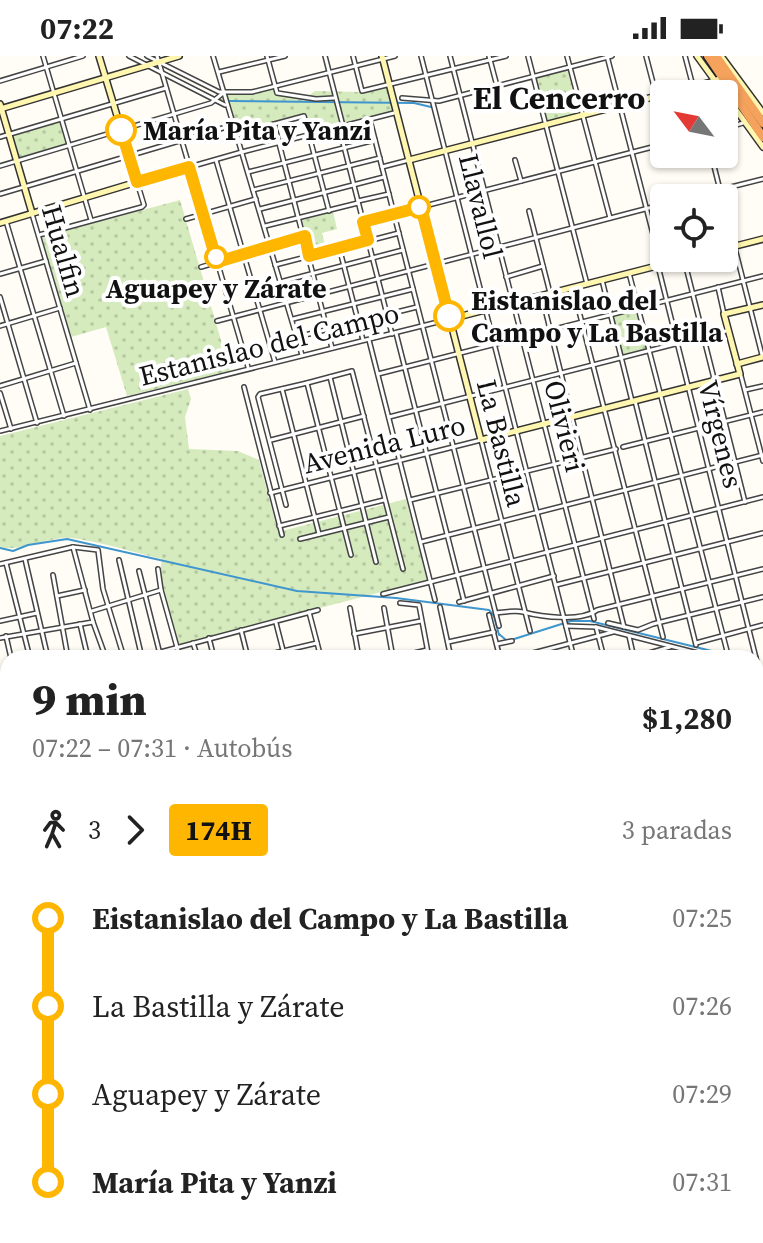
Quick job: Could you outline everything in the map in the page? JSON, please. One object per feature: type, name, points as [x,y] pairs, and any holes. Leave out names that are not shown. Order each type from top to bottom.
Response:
[{"type":"highway","points":[[708,56],[763,123]]},
{"type":"highway","points":[[718,56],[725,76],[763,137]]},
{"type":"highway","points":[[745,88],[753,108]]},
{"type":"street","points":[[43,56],[91,220]]},
{"type":"street","points":[[0,81],[83,56]]},
{"type":"street","points":[[39,235],[143,207],[99,56]]},
{"type":"street","points":[[129,56],[227,106]]},
{"type":"street","points":[[147,56],[219,92],[255,92],[395,56]]},
{"type":"street","points":[[1,107],[106,78],[158,59],[179,56]]},
{"type":"street","points":[[213,56],[302,356]]},
{"type":"street","points":[[218,72],[285,56]]},
{"type":"street","points":[[325,56],[363,222],[405,368],[458,575],[461,602],[554,576]]},
{"type":"street","points":[[353,56],[362,91],[506,56]]},
{"type":"street","name":"Llavallol","points":[[421,56],[549,552]]},
{"type":"street","name":"Olivieri","points":[[450,56],[594,619]]},
{"type":"street","points":[[528,56],[587,284]]},
{"type":"street","points":[[567,56],[610,218]]},
{"type":"street","points":[[402,98],[433,102],[609,56]]},
{"type":"street","name":"Vírgenes","points":[[609,56],[650,225]]},
{"type":"street","points":[[646,56],[652,80]]},
{"type":"street","points":[[685,56],[691,80]]},
{"type":"street","points":[[697,56],[745,88],[763,113]]},
{"type":"street","points":[[268,58],[277,93],[336,101]]},
{"type":"street","name":"La Bastilla","points":[[383,58],[530,631]]},
{"type":"street","points":[[490,58],[497,86]]},
{"type":"street","points":[[158,59],[249,368]]},
{"type":"street","points":[[712,80],[725,76]]},
{"type":"street","points":[[725,76],[745,122],[763,147]]},
{"type":"street","points":[[0,137],[166,88]]},
{"type":"street","points":[[0,166],[174,114],[216,100],[224,92]]},
{"type":"street","points":[[382,167],[650,97]]},
{"type":"street","name":"Hualfin","points":[[1,107],[90,410]]},
{"type":"street","points":[[64,416],[20,268],[3,222],[242,152],[397,112]]},
{"type":"street","points":[[236,134],[304,117],[329,211]]},
{"type":"street","points":[[370,120],[499,626]]},
{"type":"street","points":[[738,124],[745,122]]},
{"type":"street","points":[[274,124],[332,348]]},
{"type":"street","points":[[0,194],[233,125]]},
{"type":"street","points":[[248,172],[375,140]]},
{"type":"street","points":[[363,222],[650,148]]},
{"type":"street","points":[[253,190],[380,158]]},
{"type":"street","points":[[216,160],[275,362]]},
{"type":"street","points":[[515,160],[521,181]]},
{"type":"street","points":[[259,209],[384,177]]},
{"type":"street","points":[[738,185],[763,179]]},
{"type":"street","points":[[264,226],[389,194]]},
{"type":"street","points":[[186,219],[256,199]]},
{"type":"street","points":[[217,321],[650,208]]},
{"type":"street","points":[[529,211],[550,293]]},
{"type":"street","points":[[275,265],[399,233]]},
{"type":"street","points":[[201,267],[305,236]]},
{"type":"street","points":[[738,245],[763,239]]},
{"type":"street","points":[[339,247],[363,340]]},
{"type":"street","points":[[280,282],[403,250]]},
{"type":"street","points":[[0,274],[46,261]]},
{"type":"street","points":[[737,364],[763,358],[738,262]]},
{"type":"street","points":[[506,277],[543,266]]},
{"type":"street","name":"Estanislao del Campo","points":[[0,431],[650,268]]},
{"type":"street","name":"Vírgenes","points":[[661,272],[754,650]]},
{"type":"street","points":[[689,272],[745,502]]},
{"type":"street","points":[[629,273],[727,650]]},
{"type":"street","points":[[378,374],[763,276]]},
{"type":"street","points":[[602,280],[696,644],[763,625]]},
{"type":"street","points":[[573,287],[663,637]]},
{"type":"street","points":[[718,287],[763,461]]},
{"type":"street","points":[[291,320],[413,289]]},
{"type":"street","points":[[542,295],[624,627]]},
{"type":"street","points":[[0,297],[37,423]]},
{"type":"street","points":[[724,314],[763,305]]},
{"type":"street","points":[[297,337],[418,307]]},
{"type":"street","points":[[0,326],[60,308]]},
{"type":"street","points":[[389,417],[729,330]]},
{"type":"street","points":[[369,339],[435,600]]},
{"type":"street","points":[[0,386],[76,363]]},
{"type":"street","points":[[286,505],[258,397],[353,372],[403,569]]},
{"type":"street","name":"Avenida Luro","points":[[270,493],[740,374]]},
{"type":"street","points":[[330,377],[376,562]]},
{"type":"street","points":[[307,383],[351,555]]},
{"type":"street","points":[[745,390],[763,386]]},
{"type":"street","points":[[244,387],[282,535]]},
{"type":"street","points":[[282,389],[319,534]]},
{"type":"street","points":[[0,393],[11,429]]},
{"type":"street","points":[[623,447],[763,412]]},
{"type":"street","points":[[269,441],[364,416]]},
{"type":"street","points":[[410,500],[616,449]]},
{"type":"street","points":[[421,542],[762,455]]},
{"type":"street","points":[[383,594],[762,498],[763,506]]},
{"type":"street","points":[[279,526],[386,500]]},
{"type":"street","points":[[300,539],[390,517]]},
{"type":"street","points":[[556,585],[763,533]]},
{"type":"street","points":[[73,547],[103,650]]},
{"type":"street","points":[[0,564],[73,547],[96,549],[100,552],[101,579],[122,650]]},
{"type":"street","points":[[549,552],[572,650]]},
{"type":"street","points":[[25,559],[46,650]]},
{"type":"street","points":[[119,560],[139,650]]},
{"type":"street","points":[[6,563],[28,650]]},
{"type":"street","points":[[158,569],[178,648]]},
{"type":"street","points":[[496,613],[588,617],[620,604],[763,569]]},
{"type":"street","points":[[139,571],[159,650]]},
{"type":"street","points":[[53,575],[67,650]]},
{"type":"street","points":[[57,596],[85,590]]},
{"type":"street","points":[[92,612],[161,590]]},
{"type":"street","points":[[608,623],[638,630],[763,597]]},
{"type":"street","points":[[400,603],[419,605],[427,650]]},
{"type":"street","points":[[440,607],[450,650]]},
{"type":"street","points":[[350,608],[357,650]]},
{"type":"street","points":[[384,608],[391,650]]},
{"type":"street","points":[[169,650],[318,610]]},
{"type":"street","points":[[309,612],[319,650]]},
{"type":"street","points":[[0,614],[1,621],[37,613]]},
{"type":"street","points":[[489,615],[498,650]]},
{"type":"street","points":[[276,621],[283,650],[317,643]]},
{"type":"street","points":[[354,634],[421,621]]},
{"type":"street","points":[[0,638],[93,622]]},
{"type":"street","points":[[80,624],[86,650]]},
{"type":"street","points":[[566,626],[596,627],[679,650]]},
{"type":"street","points":[[596,627],[602,650]]},
{"type":"street","points":[[241,630],[248,650]]},
{"type":"street","points":[[448,642],[494,632]]},
{"type":"street","points":[[552,650],[613,632]]},
{"type":"street","points":[[6,636],[9,650]]},
{"type":"street","points":[[629,636],[632,650]]},
{"type":"street","points":[[209,638],[212,650]]},
{"type":"street","points":[[497,644],[512,641]]},
{"type":"street","points":[[193,643],[195,650]]},
{"type":"street","points":[[658,650],[668,647]]},
{"type":"green space","points":[[569,70],[580,114],[547,123],[535,78]]},
{"type":"green space","points":[[390,85],[397,112],[309,135],[304,117],[236,134],[225,100],[222,102],[219,99],[225,97],[224,92],[252,92],[275,86],[277,93],[307,97],[315,91],[360,92]]},
{"type":"green space","points":[[62,119],[69,145],[17,161],[9,135]]},
{"type":"green space","points":[[180,200],[230,371],[127,396],[106,327],[71,337],[42,237]]},
{"type":"green space","points":[[333,212],[337,229],[322,233],[326,249],[310,253],[302,220]]},
{"type":"green space","points":[[637,310],[647,350],[622,356],[612,316]]},
{"type":"green space","points":[[188,389],[191,399],[185,417],[189,449],[238,451],[259,460],[278,532],[406,499],[427,580],[178,645],[160,574],[162,559],[71,538],[12,548],[0,547],[0,436]]},
{"type":"waterway","points":[[230,101],[414,103],[431,107]]},
{"type":"waterway","points":[[0,548],[13,551],[28,545],[67,539],[297,591],[396,598],[489,610],[494,616],[499,635]]},
{"type":"waterway","points":[[499,634],[511,640],[571,621],[590,621],[708,650]]},
{"type":"bus line","name":"174H","points":[[121,130],[137,182],[189,167],[217,262],[305,236],[309,256],[368,240],[363,222],[421,207],[449,316]]},
{"type":"place","name":"María Pita y Yanzi","points":[[121,130]]},
{"type":"place","name":"Aguapey y Zárate","points":[[216,257]]},
{"type":"place","name":"Eistanislao del Campo y La Bastilla","points":[[449,316]]},
{"type":"district","name":"El Cencerro","points":[[559,98]]}]
